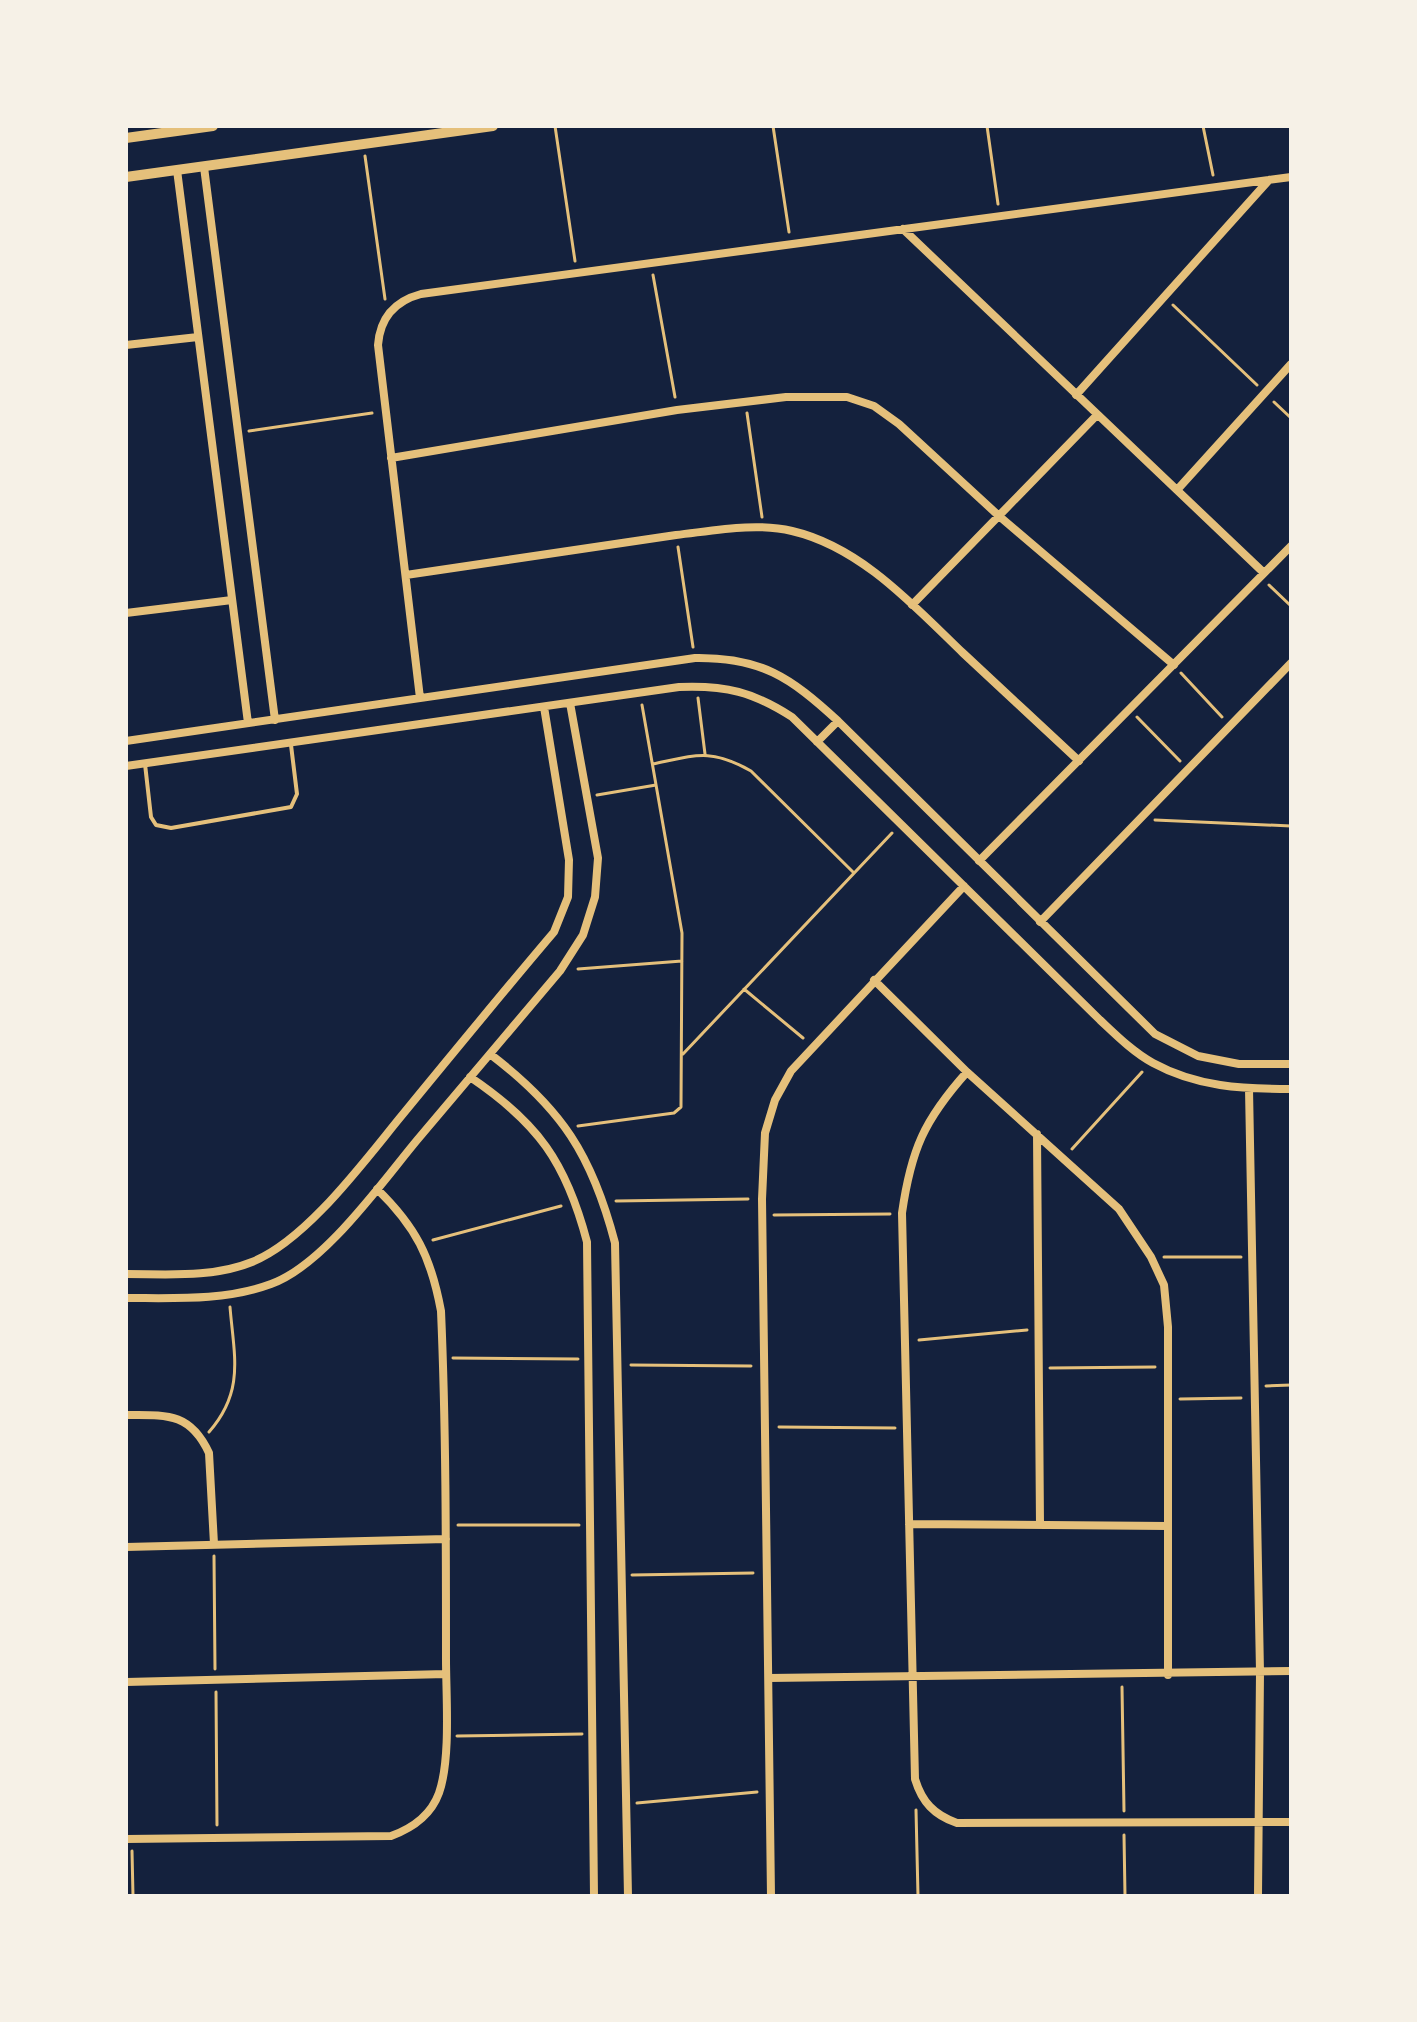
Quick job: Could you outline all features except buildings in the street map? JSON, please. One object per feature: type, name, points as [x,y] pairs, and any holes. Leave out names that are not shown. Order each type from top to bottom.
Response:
[{"type":"street","points":[[126,138],[213,126]]},
{"type":"street","points":[[126,177],[493,126]]},
{"type":"street","points":[[204,167],[275,720]]},
{"type":"street","points":[[177,170],[248,723]]},
{"type":"street","points":[[420,698],[378,345],[382,324],[402,301],[421,294],[1291,177]]},
{"type":"street","points":[[1076,395],[1269,180]]},
{"type":"street","points":[[903,229],[1262,575]]},
{"type":"street","points":[[126,345],[198,337]]},
{"type":"street","points":[[1177,490],[1291,364]]},
{"type":"street","points":[[391,458],[677,410],[818,396],[847,397],[874,406],[899,424],[999,516],[1174,665]]},
{"type":"street","points":[[912,605],[1097,415]]},
{"type":"street","points":[[406,575],[676,535],[763,528],[790,530],[825,542],[857,560],[912,605],[1079,761]]},
{"type":"street","points":[[979,861],[1291,546]]},
{"type":"street","points":[[126,613],[232,600]]},
{"type":"street","points":[[126,741],[695,658],[744,661],[776,673],[808,694],[838,721],[1155,1034],[1198,1056],[1239,1064],[1291,1064]]},
{"type":"street","points":[[1040,922],[1291,663]]},
{"type":"street","points":[[126,766],[696,686],[739,690],[767,701],[792,717],[1100,1020],[1152,1062],[1190,1080],[1236,1089],[1291,1089]]},
{"type":"street","points":[[126,1298],[229,1295],[273,1284],[303,1266],[377,1189],[560,971],[583,935],[595,897],[598,858],[570,703]]},
{"type":"street","points":[[126,1274],[224,1271],[251,1263],[276,1250],[298,1233],[367,1157],[554,932],[568,897],[569,860],[544,707]]},
{"type":"street","points":[[817,742],[838,721]]},
{"type":"street","points":[[771,1896],[763,1366],[762,1199],[765,1133],[775,1100],[791,1071],[964,886]]},
{"type":"street","points":[[874,980],[967,1072],[1119,1209],[1151,1257],[1164,1285],[1169,1367],[1168,1675]]},
{"type":"street","points":[[490,1054],[527,1082],[566,1128],[584,1155],[604,1201],[615,1243],[628,1896]]},
{"type":"street","points":[[967,1072],[941,1101],[922,1134],[908,1171],[902,1213],[915,1779],[920,1794],[929,1808],[942,1818],[957,1823],[1291,1822]]},
{"type":"street","points":[[470,1077],[505,1101],[534,1130],[558,1164],[576,1202],[587,1242],[594,1896]]},
{"type":"street","points":[[1249,1089],[1260,1672],[1258,1896]]},
{"type":"street","points":[[1037,1134],[1040,1525]]},
{"type":"street","points":[[129,1839],[391,1836],[414,1825],[431,1808],[439,1794],[443,1777],[446,1674],[441,1311],[437,1287],[422,1243],[402,1214],[377,1189]]},
{"type":"street","points":[[126,1415],[169,1415],[194,1429],[203,1439],[209,1453],[214,1544]]},
{"type":"street","points":[[909,1524],[1168,1526]]},
{"type":"street","points":[[126,1547],[446,1539]]},
{"type":"street","points":[[769,1678],[1291,1671]]},
{"type":"street","points":[[126,1682],[446,1674]]},
{"type":"lane","points":[[145,764],[151,817],[156,825],[171,828],[291,807],[297,794],[291,743]]},
{"type":"path","points":[[555,126],[576,273]]},
{"type":"path","points":[[773,126],[791,244]]},
{"type":"path","points":[[987,126],[1000,216]]},
{"type":"path","points":[[1203,126],[1216,187]]},
{"type":"path","points":[[364,143],[387,315]]},
{"type":"path","points":[[651,263],[677,410]]},
{"type":"path","points":[[1164,297],[1291,418]]},
{"type":"path","points":[[745,402],[763,528]]},
{"type":"path","points":[[238,433],[386,411]]},
{"type":"path","points":[[676,535],[695,658]]},
{"type":"path","points":[[1262,575],[1291,606]]},
{"type":"path","points":[[1174,665],[1230,725]]},
{"type":"path","points":[[696,686],[705,754]]},
{"type":"path","points":[[566,1128],[676,1113],[681,1107],[682,933],[640,693]]},
{"type":"path","points":[[1130,709],[1188,769]]},
{"type":"path","points":[[653,764],[705,754],[721,757],[751,771],[854,873]]},
{"type":"path","points":[[587,797],[656,785]]},
{"type":"path","points":[[1139,820],[1291,826]]},
{"type":"path","points":[[681,1056],[900,824]]},
{"type":"path","points":[[560,971],[682,961]]},
{"type":"path","points":[[744,989],[813,1045]]},
{"type":"path","points":[[1064,1158],[1152,1062]]},
{"type":"path","points":[[604,1201],[762,1199]]},
{"type":"path","points":[[422,1243],[576,1202]]},
{"type":"path","points":[[762,1215],[902,1213]]},
{"type":"path","points":[[1151,1257],[1252,1258]]},
{"type":"path","points":[[203,1439],[225,1410],[236,1375],[229,1295]]},
{"type":"path","points":[[905,1341],[1038,1329]]},
{"type":"path","points":[[443,1358],[589,1359]]},
{"type":"path","points":[[617,1364],[763,1366]]},
{"type":"path","points":[[1039,1368],[1169,1367]]},
{"type":"path","points":[[1255,1386],[1291,1385]]},
{"type":"path","points":[[1169,1399],[1255,1398]]},
{"type":"path","points":[[764,1427],[907,1428]]},
{"type":"path","points":[[446,1525],[590,1525]]},
{"type":"path","points":[[621,1576],[768,1573]]},
{"type":"path","points":[[1122,1675],[1125,1896]]},
{"type":"path","points":[[445,1736],[592,1734]]},
{"type":"path","points":[[626,1804],[769,1791]]},
{"type":"path","points":[[916,1808],[918,1896]]},
{"type":"path","points":[[129,1839],[133,1896]]}]
